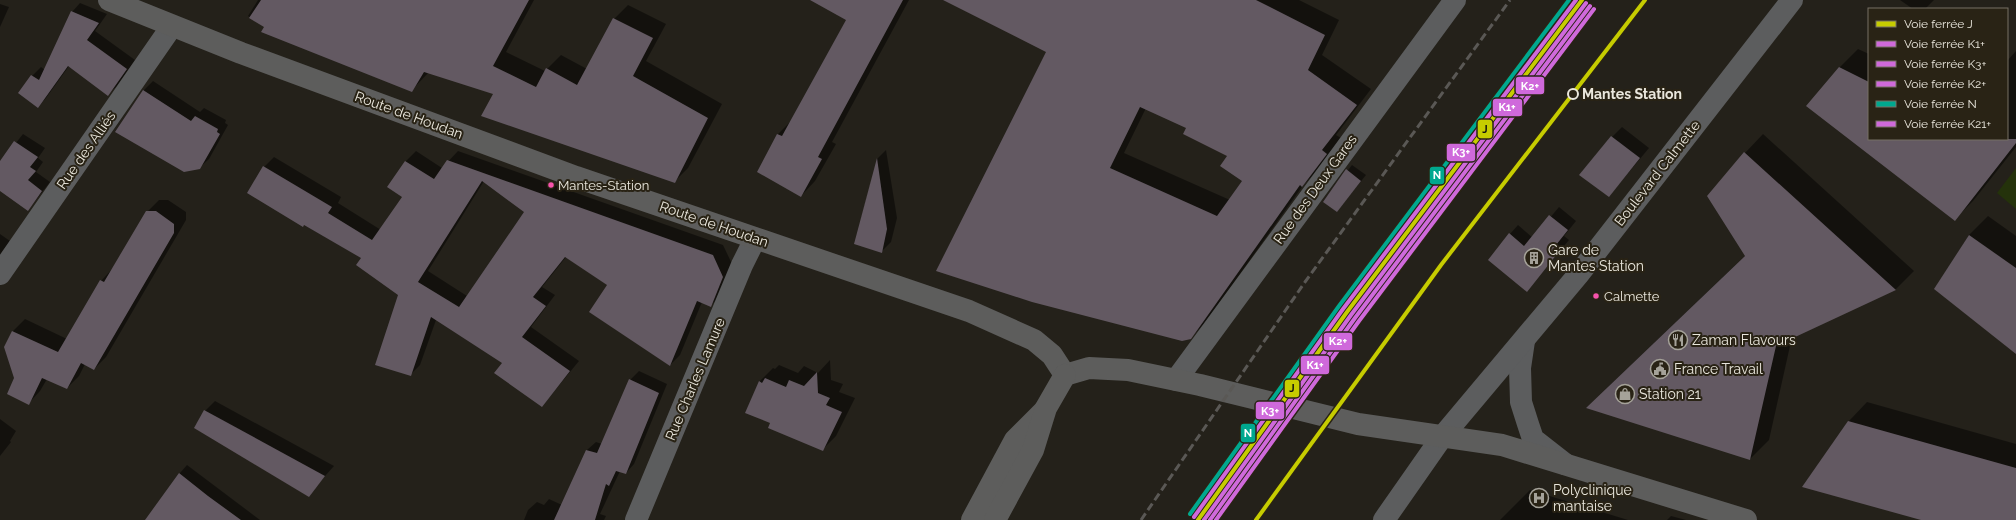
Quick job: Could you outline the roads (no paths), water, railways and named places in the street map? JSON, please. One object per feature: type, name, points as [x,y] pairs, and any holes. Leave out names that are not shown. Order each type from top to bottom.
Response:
[{"type":"main road","name":"Route de Houdan","points":[[109,0],[172,26],[576,176],[755,239],[968,311],[1034,340],[1052,355],[1065,375]]},
{"type":"main road","points":[[996,520],[1033,450],[1046,408],[1065,375],[1089,368],[1108,368],[1200,385],[1358,424],[1502,445],[1746,520]]},
{"type":"main road","points":[[972,520],[1015,440],[1046,408]]},
{"type":"street","name":"Rue des Deux Gares","points":[[1176,380],[1454,0]]},
{"type":"street","name":"Boulevard Calmette","points":[[1384,520],[1442,437],[1578,275],[1792,0]]},
{"type":"street","name":"Rue des Alliés","points":[[0,274],[172,26]]},
{"type":"street","name":"Rue Charles Lamure","points":[[636,520],[742,265],[755,239]]},
{"type":"street","points":[[1524,341],[1520,368],[1521,402],[1533,439],[1565,464]]},
{"type":"railway","points":[[1141,520],[1305,282],[1510,0]]},
{"type":"rail line","name":"N","points":[[1190,514],[1339,306],[1569,0]]},
{"type":"rail line","name":"K3+","points":[[1194,517],[1343,309],[1576,0]]},
{"type":"rail line","name":"J","points":[[1198,520],[1347,312],[1582,0]]},
{"type":"rail line","name":"J","points":[[1256,520],[1441,265],[1645,0]]},
{"type":"rail line","name":"K1+","points":[[1204,520],[1351,315],[1586,3]]},
{"type":"rail line","name":"K2+","points":[[1210,520],[1355,318],[1590,6]]},
{"type":"rail line","name":"K21+","points":[[1216,520],[1359,321],[1594,9]]},
{"type":"place","name":"Mantes Station","points":[[1573,94]]},
{"type":"place","name":"Mantes-Station","points":[[551,185]]},
{"type":"place","name":"Gare de Mantes Station","points":[[1534,258]]},
{"type":"place","name":"Calmette","points":[[1596,296]]},
{"type":"place","name":"Zaman Flavours","points":[[1678,340]]},
{"type":"place","name":"France Travail","points":[[1660,369]]},
{"type":"place","name":"Station 21","points":[[1625,394]]},
{"type":"place","name":"Polyclinique mantaise","points":[[1539,498]]}]
